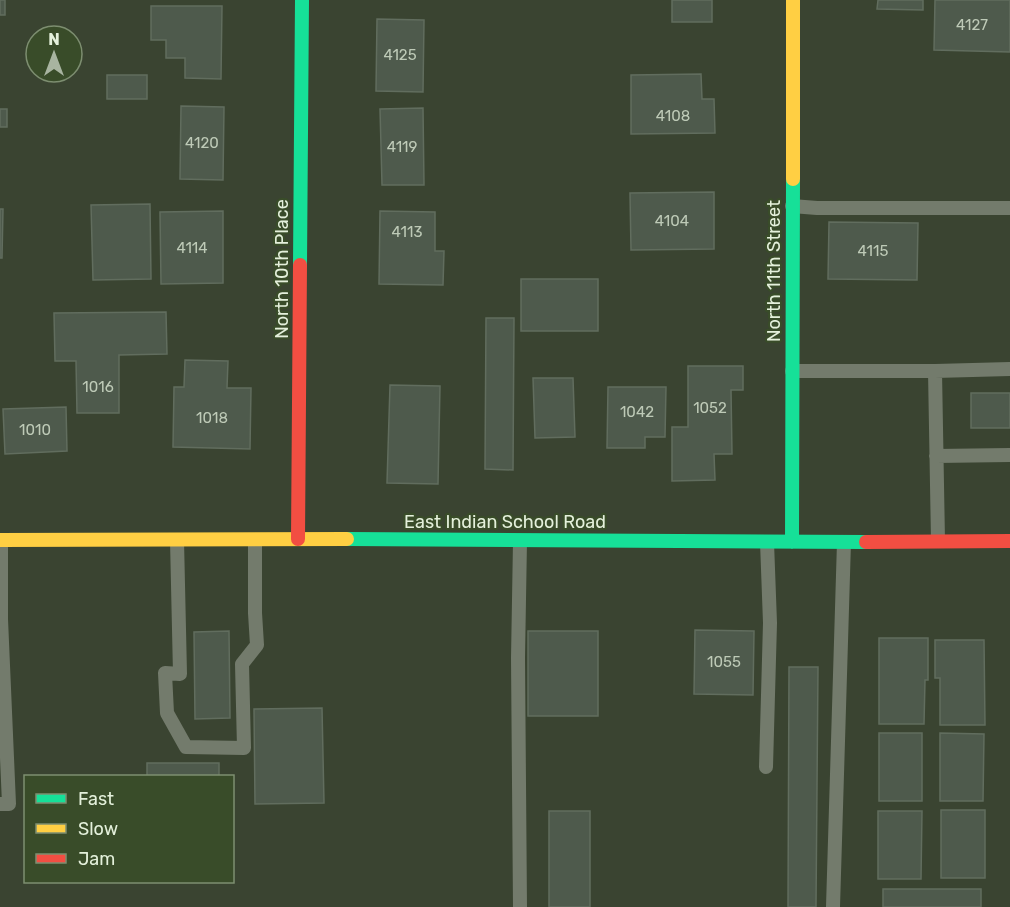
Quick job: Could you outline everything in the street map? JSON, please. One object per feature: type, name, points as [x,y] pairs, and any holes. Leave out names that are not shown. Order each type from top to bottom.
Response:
[{"type":"street","name":"North 10th Place","points":[[298,539],[302,0]]},
{"type":"street","name":"North 11th Street","points":[[792,542],[793,0]]},
{"type":"street","name":"East Indian School Road","points":[[1,540],[1010,541]]},
{"type":"lane","points":[[792,206],[1010,208]]},
{"type":"lane","points":[[792,371],[1010,369]]},
{"type":"lane","points":[[935,371],[938,541]]},
{"type":"lane","points":[[936,456],[1010,455]]},
{"type":"lane","points":[[0,804],[9,804],[1,619],[1,540]]},
{"type":"lane","points":[[177,540],[180,674],[165,673],[167,713],[186,747],[244,748],[242,664],[257,645],[255,540]]},
{"type":"lane","points":[[520,541],[518,658],[520,907]]},
{"type":"lane","points":[[766,767],[770,623],[767,542]]},
{"type":"lane","points":[[833,907],[844,542]]},
{"type":"building","points":[[0,0],[5,0],[5,15],[0,15]]},
{"type":"building","points":[[672,0],[712,0],[712,22],[672,22]]},
{"type":"building","points":[[878,0],[923,0],[923,10],[877,9]]},
{"type":"building","points":[[935,0],[1010,0],[1010,52],[934,50]]},
{"type":"building","points":[[151,6],[222,6],[221,79],[185,78],[185,58],[166,58],[166,40],[151,40]]},
{"type":"building","points":[[377,19],[424,20],[423,92],[376,91]]},
{"type":"building","points":[[701,74],[702,99],[714,99],[715,133],[631,134],[631,75]]},
{"type":"building","points":[[107,75],[147,75],[147,99],[107,99]]},
{"type":"building","points":[[181,106],[224,107],[223,180],[180,179]]},
{"type":"building","points":[[423,108],[424,185],[382,185],[380,109]]},
{"type":"building","points":[[0,109],[7,109],[7,127],[0,127]]},
{"type":"building","points":[[714,192],[714,249],[631,250],[630,193]]},
{"type":"building","points":[[150,204],[151,279],[93,280],[91,205]]},
{"type":"building","points":[[0,209],[3,209],[2,258],[0,258]]},
{"type":"building","points":[[223,211],[223,283],[161,284],[160,212]]},
{"type":"building","points":[[380,211],[435,212],[435,251],[444,251],[443,285],[379,284]]},
{"type":"building","points":[[829,222],[918,223],[917,280],[828,279]]},
{"type":"building","points":[[521,279],[598,279],[598,331],[521,331]]},
{"type":"building","points":[[166,312],[167,354],[119,355],[119,413],[77,413],[76,361],[55,361],[54,313]]},
{"type":"building","points":[[486,318],[514,318],[513,470],[485,469]]},
{"type":"building","points":[[185,360],[228,361],[227,388],[251,388],[250,449],[173,447],[174,387],[184,387]]},
{"type":"building","points":[[688,366],[743,366],[743,390],[731,390],[732,454],[714,454],[715,480],[672,481],[672,427],[688,427]]},
{"type":"building","points":[[533,378],[573,378],[575,437],[535,438]]},
{"type":"building","points":[[390,385],[440,386],[438,484],[387,483]]},
{"type":"building","points":[[608,387],[666,387],[665,437],[645,437],[645,448],[607,448]]},
{"type":"building","points":[[971,393],[1010,393],[1010,428],[971,428]]},
{"type":"building","points":[[66,407],[67,451],[5,454],[3,409]]},
{"type":"building","points":[[695,630],[754,631],[753,695],[694,694]]},
{"type":"building","points":[[229,631],[230,718],[195,719],[194,632]]},
{"type":"building","points":[[528,631],[598,631],[598,716],[528,716]]},
{"type":"building","points":[[879,638],[928,638],[928,680],[925,680],[924,724],[879,724]]},
{"type":"building","points":[[935,640],[984,640],[985,725],[940,725],[940,678],[935,678]]},
{"type":"building","points":[[789,667],[818,667],[816,907],[788,907]]},
{"type":"building","points":[[322,708],[324,803],[255,804],[254,709]]},
{"type":"building","points":[[879,733],[922,733],[922,801],[879,801]]},
{"type":"building","points":[[940,733],[984,734],[983,801],[940,801]]},
{"type":"building","points":[[147,763],[219,763],[219,775],[147,775]]},
{"type":"building","points":[[941,810],[985,810],[985,878],[941,878]]},
{"type":"building","points":[[549,811],[590,811],[590,907],[549,907]]},
{"type":"building","points":[[878,811],[922,811],[921,879],[878,879]]},
{"type":"building","points":[[883,889],[981,889],[981,907],[883,907]]},
{"type":"traffic: fast","points":[[300,265],[302,0]]},
{"type":"traffic: fast","points":[[792,542],[793,179]]},
{"type":"traffic: fast","points":[[347,539],[866,542]]},
{"type":"traffic: slow","points":[[793,0],[793,179]]},
{"type":"traffic: slow","points":[[0,540],[347,539]]},
{"type":"traffic: jam","points":[[298,539],[300,265]]},
{"type":"traffic: jam","points":[[866,542],[1010,541]]}]
